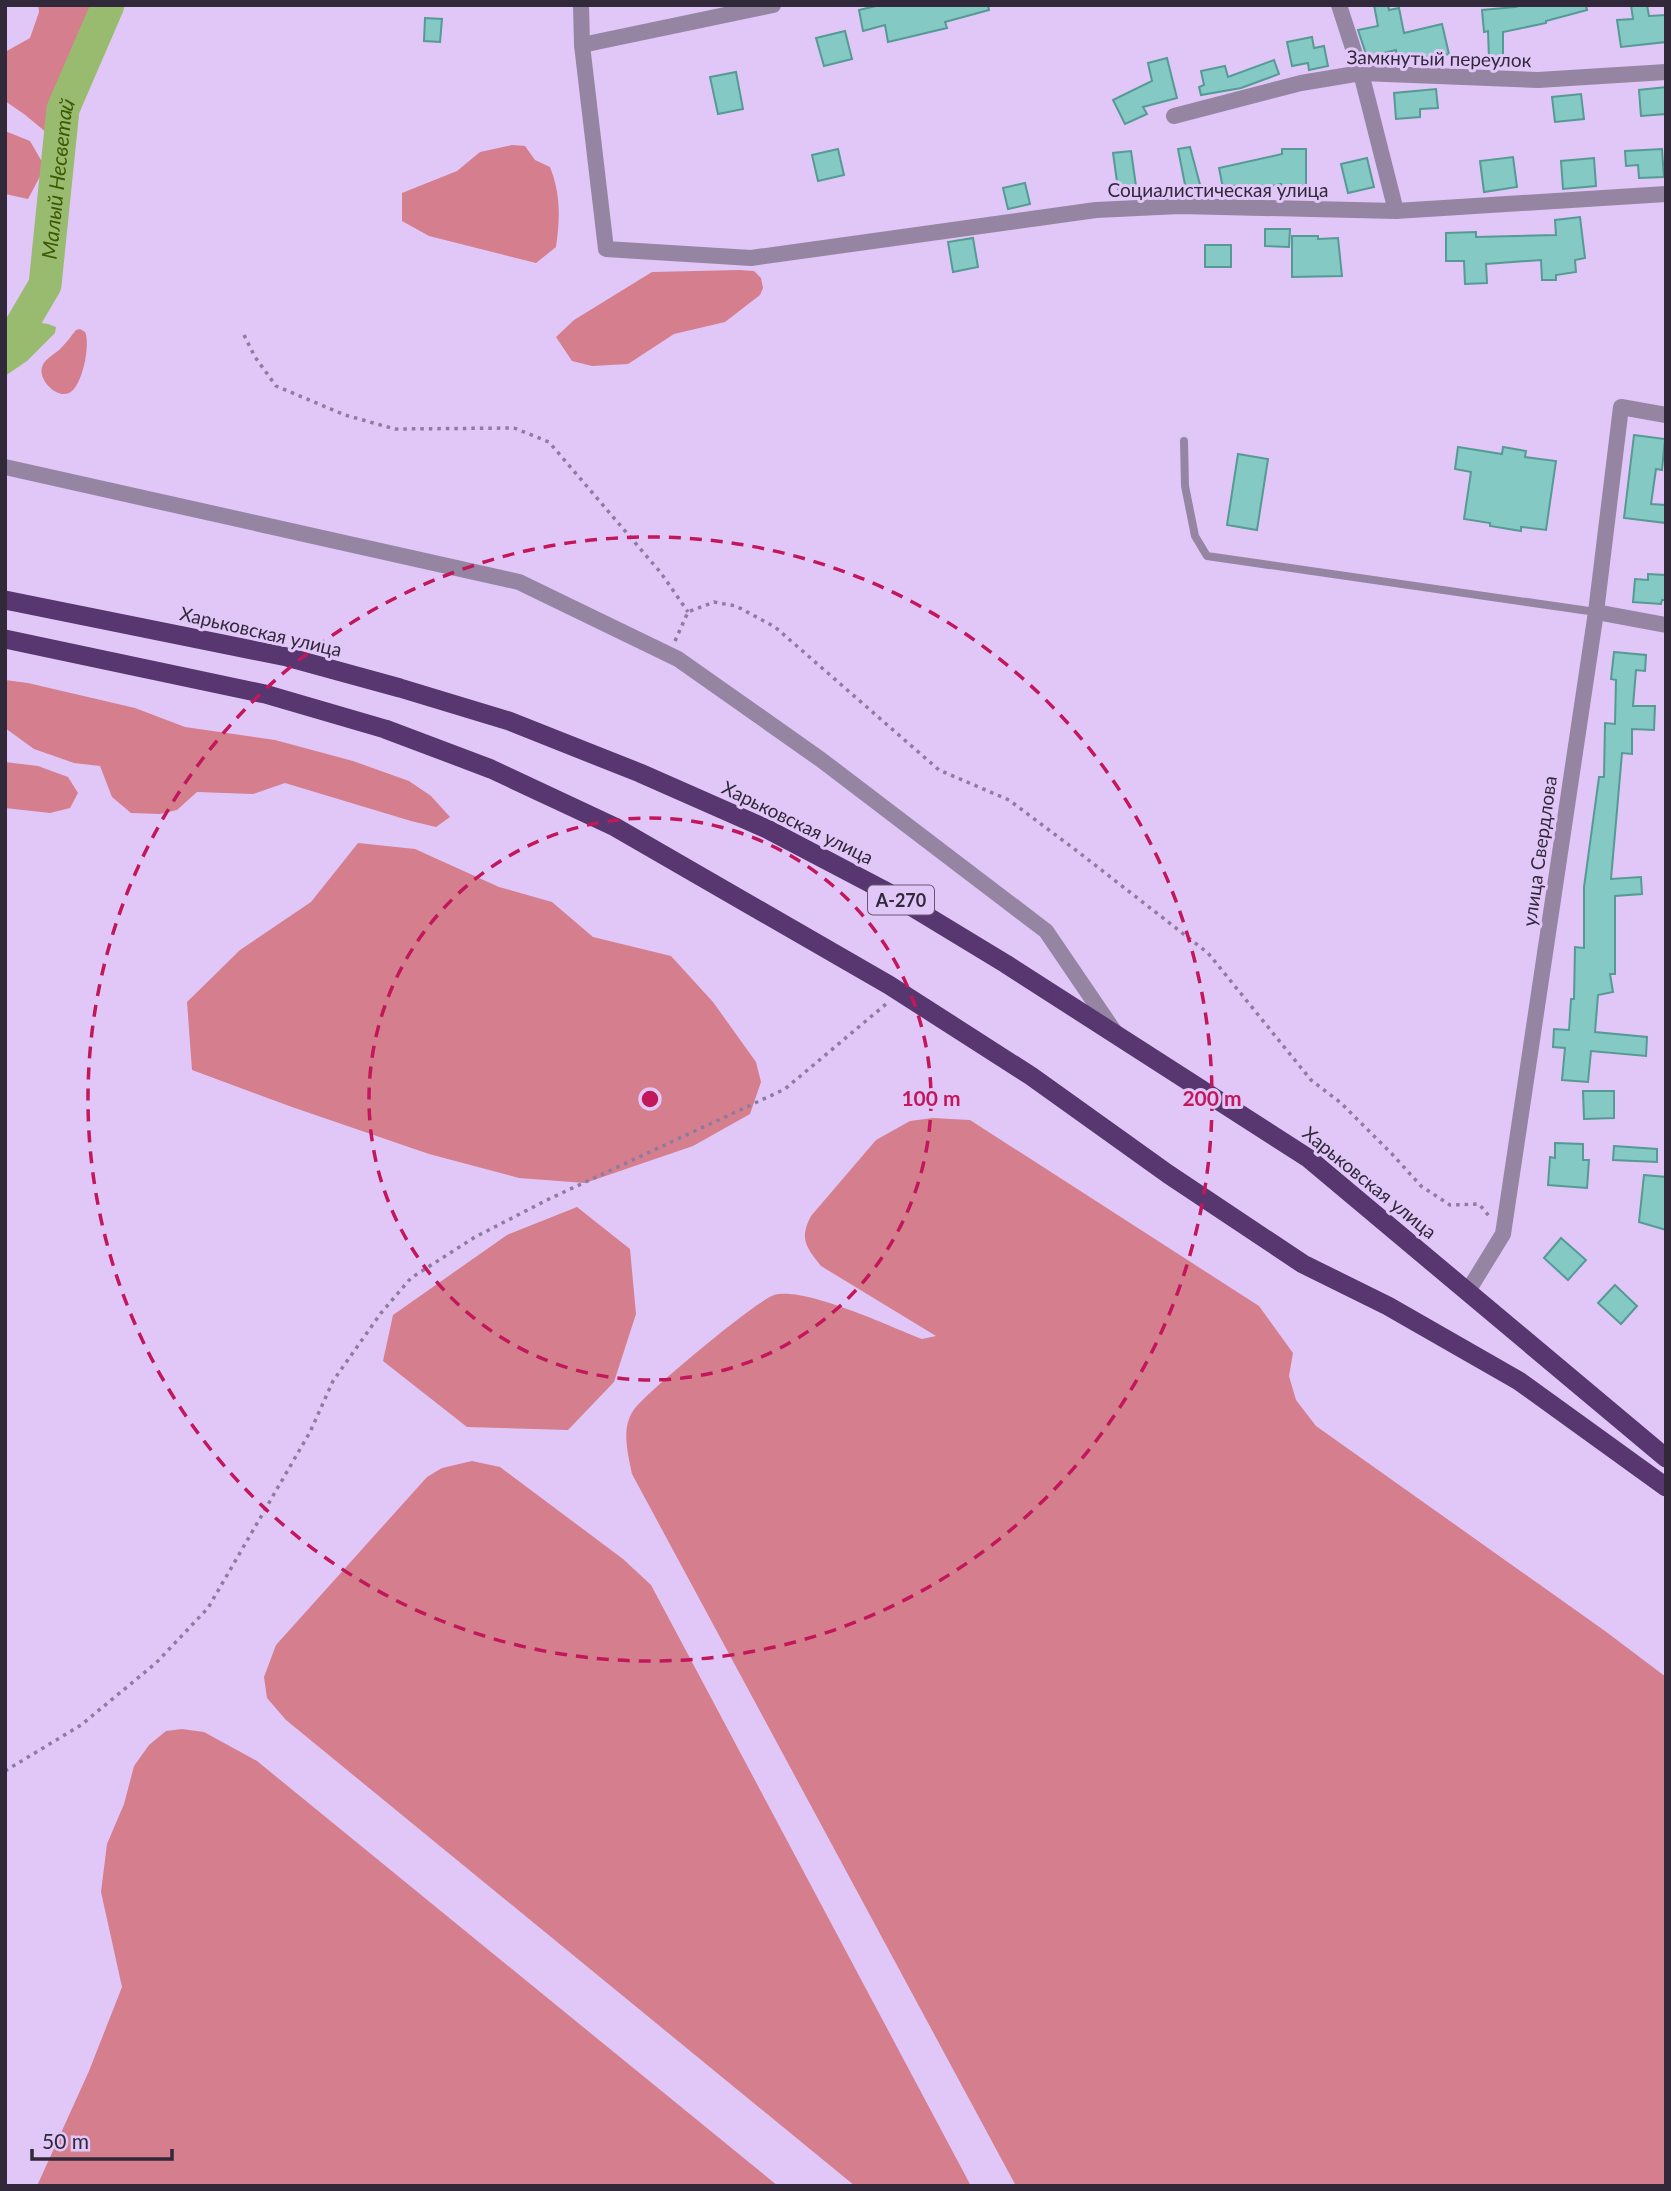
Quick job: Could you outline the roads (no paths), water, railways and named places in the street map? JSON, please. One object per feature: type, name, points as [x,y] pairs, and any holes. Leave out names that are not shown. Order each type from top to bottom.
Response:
[{"type":"highway","name":"Харьковская улица","points":[[5,600],[287,657],[509,722],[640,774],[767,829],[804,848],[889,893],[1308,1158],[1666,1458]]},
{"type":"highway","points":[[5,639],[265,694],[385,729],[491,769],[615,827],[900,992],[1031,1076],[1168,1174],[1303,1264],[1388,1306],[1519,1381],[1666,1487]]},
{"type":"street","points":[[581,5],[582,45],[773,5]]},
{"type":"street","points":[[1339,5],[1361,74],[1396,211]]},
{"type":"street","name":"Социалистическая улица","points":[[582,45],[606,249],[751,258],[1096,210],[1180,206],[1396,211],[1666,194]]},
{"type":"street","name":"Замкнутый переулок","points":[[1174,116],[1301,83],[1361,74],[1538,80],[1666,72]]},
{"type":"street","name":"улица Свердлова","points":[[1468,1291],[1503,1234],[1596,612],[1621,407],[1666,415]]},
{"type":"street","points":[[5,467],[519,582],[670,654],[820,759],[1046,931],[1117,1036]]},
{"type":"street","points":[[1596,612],[1666,625]]},
{"type":"lane","points":[[1184,441],[1187,499],[1195,536],[1207,556],[1596,612]]},
{"type":"waterway","name":"Малый Несветай","points":[[5,353],[45,285],[63,109],[108,5]]}]
